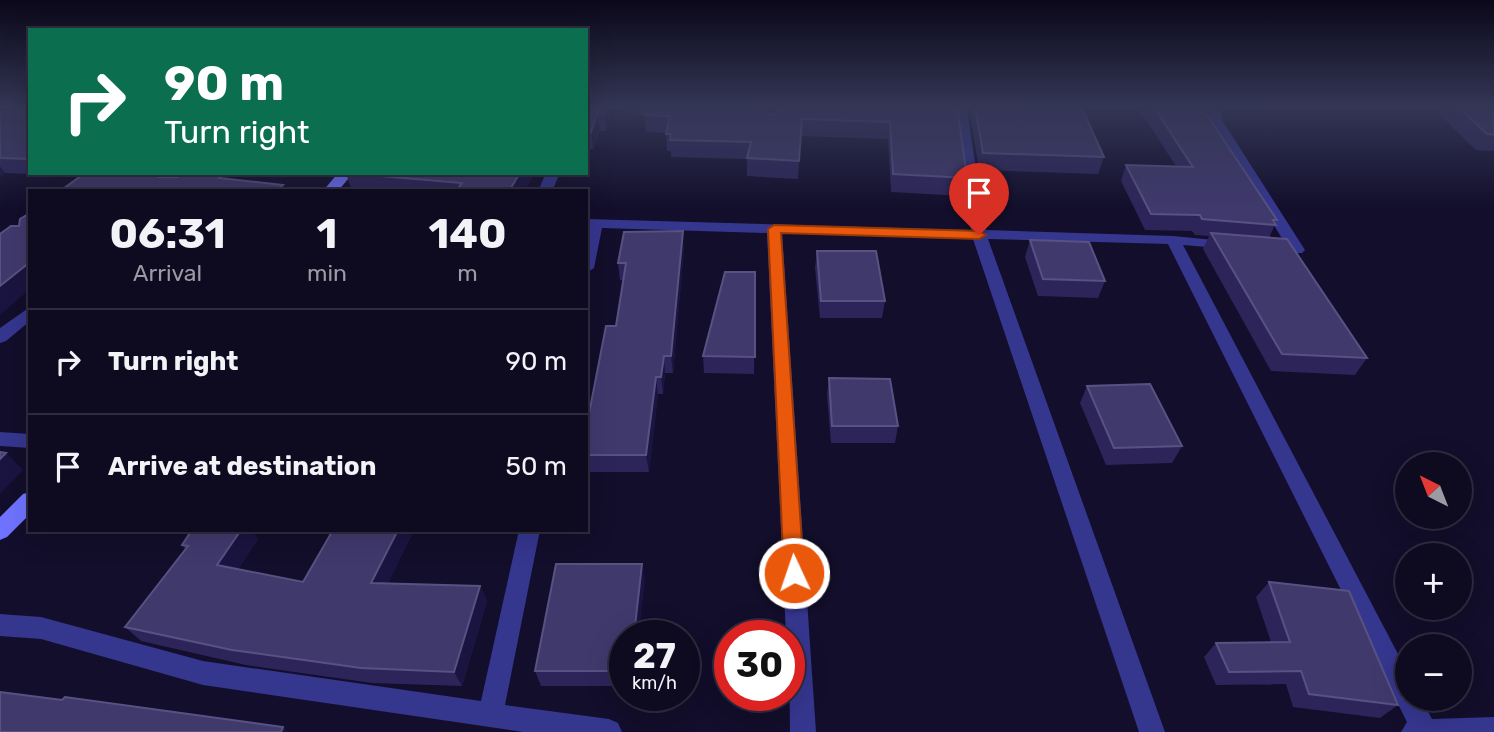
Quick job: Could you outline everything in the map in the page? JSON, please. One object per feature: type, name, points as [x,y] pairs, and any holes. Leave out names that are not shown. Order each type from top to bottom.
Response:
[{"type":"street","points":[[965,140],[979,235],[1152,732]]},
{"type":"street","points":[[588,250],[591,223],[1173,240],[1297,250],[1229,140]]},
{"type":"street","points":[[332,189],[344,175]]},
{"type":"street","points":[[774,229],[803,732]]},
{"type":"street","points":[[1173,240],[1395,672]]},
{"type":"street","points":[[0,337],[28,314]]},
{"type":"street","points":[[0,439],[28,441]]},
{"type":"street","points":[[0,531],[28,502]]},
{"type":"street","points":[[491,714],[530,532]]},
{"type":"street","points":[[0,625],[41,628],[203,673],[609,732]]},
{"type":"street","points":[[1415,711],[1425,732]]},
{"type":"street","points":[[1414,732],[1494,730]]},
{"type":"building","points":[[0,140],[28,140],[28,159],[0,158]]},
{"type":"building","points":[[676,140],[800,140],[799,161],[747,158],[751,142]]},
{"type":"building","points":[[891,140],[962,140],[967,178],[893,174]]},
{"type":"building","points":[[981,140],[1096,140],[1104,157],[983,153]]},
{"type":"building","points":[[1175,140],[1224,140],[1277,220],[1273,220],[1276,225],[1202,219],[1200,215],[1151,214],[1126,165],[1193,167]]},
{"type":"building","points":[[82,175],[222,175],[219,178],[283,185],[278,189],[63,189]]},
{"type":"building","points":[[369,175],[519,175],[510,189],[458,189],[462,183]]},
{"type":"building","points":[[28,214],[28,264],[0,286],[0,234],[11,226],[19,226],[20,219]]},
{"type":"building","points":[[683,231],[671,356],[664,356],[661,377],[656,377],[646,455],[588,455],[588,419],[606,326],[616,326],[626,263],[618,263],[624,232]]},
{"type":"building","points":[[1211,233],[1287,239],[1367,358],[1282,354]]},
{"type":"building","points":[[1030,240],[1089,242],[1105,281],[1043,279]]},
{"type":"building","points":[[817,251],[876,251],[885,301],[821,301]]},
{"type":"building","points":[[725,272],[755,272],[755,357],[703,356]]},
{"type":"building","points":[[829,378],[890,379],[898,426],[832,426]]},
{"type":"building","points":[[1150,384],[1182,446],[1114,448],[1087,386]]},
{"type":"building","points":[[191,532],[240,532],[217,565],[303,582],[332,532],[397,532],[371,583],[480,586],[454,672],[361,668],[232,650],[125,627],[188,546],[182,545]]},
{"type":"building","points":[[556,564],[642,564],[636,620],[609,620],[609,671],[535,671]]},
{"type":"building","points":[[1269,582],[1349,591],[1395,698],[1395,705],[1309,694],[1301,671],[1229,672],[1216,643],[1290,642]]},
{"type":"building","points":[[0,692],[62,700],[65,697],[283,727],[281,732],[0,732]]},
{"type":"route","points":[[794,573],[774,229],[979,235]]}]
